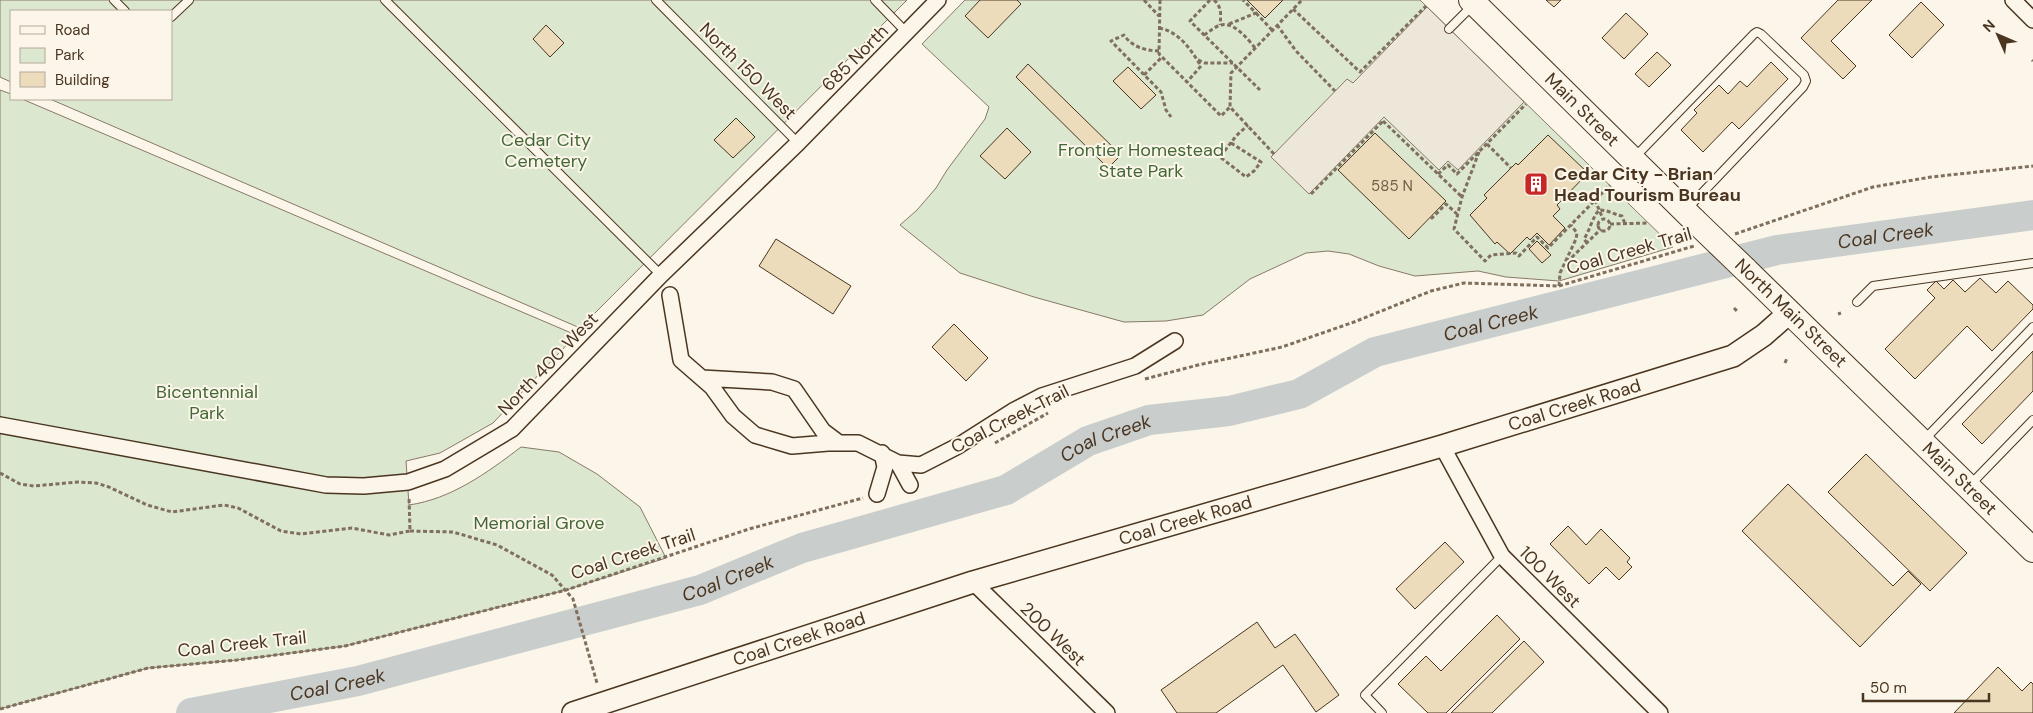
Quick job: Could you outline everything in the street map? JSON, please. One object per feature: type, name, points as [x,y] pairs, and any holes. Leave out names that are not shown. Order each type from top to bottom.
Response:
[{"type":"main road","name":"Main Street","points":[[1474,1],[1689,215]]},
{"type":"main road","name":"North Main Street","points":[[1689,215],[1888,407]]},
{"type":"main road","name":"Coal Creek Road","points":[[573,713],[605,708],[973,582],[1442,446],[1733,356],[1764,335],[1790,312]]},
{"type":"main road","name":"Main Street","points":[[1888,407],[2033,550]]},
{"type":"street","name":"685 North","points":[[798,143],[938,0]]},
{"type":"street","points":[[2013,0],[2033,20]]},
{"type":"street","name":"North 400 West","points":[[0,425],[326,485],[364,486],[408,482],[446,469],[512,429],[661,275],[798,143]]},
{"type":"street","points":[[670,295],[680,360],[712,387],[734,416],[755,435],[792,446],[858,443],[882,453],[898,463],[921,465],[958,446],[1042,396],[1135,366],[1175,341]]},
{"type":"street","points":[[702,378],[772,382],[794,389],[823,430],[839,443]]},
{"type":"street","name":"100 West","points":[[1442,446],[1502,556],[1660,713]]},
{"type":"street","points":[[877,494],[885,467],[882,453]]},
{"type":"street","points":[[898,463],[910,485]]},
{"type":"street","name":"200 West","points":[[973,582],[1107,713]]},
{"type":"lane","points":[[114,0],[125,10]]},
{"type":"lane","points":[[172,17],[189,0]]},
{"type":"lane","points":[[385,0],[661,275]]},
{"type":"lane","name":"North 150 West","points":[[656,0],[798,143]]},
{"type":"lane","points":[[875,0],[906,32]]},
{"type":"lane","points":[[1449,29],[1474,1]]},
{"type":"lane","points":[[1632,159],[1757,32],[1804,75],[1806,81],[1804,87],[1689,215]]},
{"type":"lane","points":[[1857,302],[1873,286],[2033,263]]},
{"type":"lane","points":[[1922,441],[2033,327]]},
{"type":"lane","points":[[1968,486],[2033,420]]},
{"type":"lane","points":[[1382,713],[1365,695],[1502,556]]},
{"type":"path","points":[[1144,0],[1160,16]]},
{"type":"path","points":[[1160,0],[1158,54],[1221,116],[1230,107],[1232,73],[1302,0]]},
{"type":"path","points":[[1210,0],[1190,21],[1260,90]]},
{"type":"path","points":[[1214,0],[1219,5],[1220,25]]},
{"type":"path","points":[[1243,0],[1272,30]]},
{"type":"path","points":[[1293,9],[1360,72],[1426,6]]},
{"type":"path","points":[[1204,35],[1220,25],[1228,24],[1256,13]]},
{"type":"path","points":[[1228,24],[1246,37],[1256,48]]},
{"type":"path","points":[[1277,25],[1296,51],[1335,91]]},
{"type":"path","points":[[1159,28],[1166,30],[1184,42],[1201,66],[1187,82]]},
{"type":"path","points":[[1159,51],[1152,51],[1135,45],[1129,42],[1124,34],[1111,41],[1161,92],[1166,110],[1171,117]]},
{"type":"path","points":[[1144,75],[1162,57]]},
{"type":"path","points":[[1197,60],[1205,63],[1233,63]]},
{"type":"path","points":[[1438,174],[1448,165],[1457,174],[1526,104]]},
{"type":"path","points":[[1230,107],[1274,154]]},
{"type":"path","points":[[1311,194],[1382,120],[1462,197]]},
{"type":"path","points":[[1230,143],[1261,162],[1254,171],[1246,176],[1220,157],[1230,143],[1248,125]]},
{"type":"path","points":[[1487,144],[1511,168]]},
{"type":"path","points":[[1479,152],[1462,197],[1454,229],[1485,261],[1491,254],[1516,254],[1519,256],[1537,237],[1548,248],[1610,185]]},
{"type":"path","points":[[1731,235],[1873,187],[1932,177],[2033,166]]},
{"type":"path","points":[[1595,200],[1602,219]]},
{"type":"path","points":[[1431,217],[1446,204],[1457,214]]},
{"type":"path","points":[[1587,243],[1584,239],[1591,228],[1593,216],[1599,210],[1608,210],[1615,215],[1622,216],[1625,224]]},
{"type":"path","points":[[1602,219],[1608,220],[1610,224]]},
{"type":"path","points":[[1601,229],[1598,224],[1602,219]]},
{"type":"path","points":[[1610,224],[1648,223]]},
{"type":"path","points":[[1565,264],[1601,229],[1606,230],[1610,224]]},
{"type":"path","points":[[1559,286],[1560,273],[1577,233],[1571,225]]},
{"type":"path","name":"Coal Creek Trail","points":[[1142,380],[1198,365],[1282,347],[1354,322],[1431,291],[1464,283],[1559,286],[1703,244]]},
{"type":"path","name":"Coal Creek Trail","points":[[994,443],[1051,411]]},
{"type":"path","points":[[0,473],[20,484],[34,486],[78,482],[96,483],[147,505],[172,512],[224,505],[238,508],[282,531],[301,534],[352,528],[390,535],[410,531],[453,532],[497,545],[552,575],[573,599],[598,683]]},
{"type":"path","points":[[408,482],[410,531]]},
{"type":"path","name":"Coal Creek Trail","points":[[0,709],[148,668],[237,660],[345,646],[566,590],[750,530],[877,494]]},
{"type":"green space","name":"Cedar City Cemetery","points":[[0,0],[907,0],[580,328],[52,100],[172,100],[172,10],[10,10],[10,82],[0,77]]},
{"type":"green space","name":"Frontier Homestead State Park","points":[[965,0],[1420,0],[1673,247],[1559,281],[1506,277],[1478,271],[1415,276],[1379,266],[1349,254],[1328,251],[1306,253],[1250,279],[1203,315],[1166,321],[1124,322],[1034,297],[960,273],[900,225],[917,210],[936,188],[985,119],[989,107],[922,44]]},
{"type":"green space","name":"Bicentennial Park","points":[[0,90],[10,94],[10,100],[24,100],[576,335],[493,423],[440,453],[406,461],[409,505],[424,502],[454,491],[482,475],[521,447],[559,452],[597,474],[640,507],[666,558],[566,590],[345,646],[237,660],[148,668],[0,709]]},
{"type":"shaded area","points":[[1427,7],[1524,102],[1458,170],[1448,161],[1439,170],[1384,117],[1309,194],[1271,157],[1347,79],[1353,83]]},
{"type":"building","points":[[980,0],[1017,0],[1021,4],[988,38],[965,16]]},
{"type":"building","points":[[1247,0],[1283,0],[1265,18]]},
{"type":"building","points":[[1546,0],[1561,0],[1554,7]]},
{"type":"building","points":[[1838,0],[1872,0],[1831,41],[1856,66],[1843,79],[1801,38]]},
{"type":"building","points":[[1921,2],[1944,25],[1912,58],[1889,35]]},
{"type":"building","points":[[1626,13],[1648,34],[1624,59],[1602,38]]},
{"type":"building","points":[[546,25],[564,43],[550,57],[533,39]]},
{"type":"building","points":[[1657,52],[1671,65],[1649,87],[1635,74]]},
{"type":"building","points":[[1771,62],[1788,79],[1739,129],[1732,122],[1703,152],[1681,130],[1697,113],[1694,110],[1719,85],[1728,94],[1740,81],[1747,87]]},
{"type":"building","points":[[1028,64],[1121,155],[1108,168],[1016,77]]},
{"type":"building","points":[[1128,67],[1156,95],[1141,109],[1113,81]]},
{"type":"building","points":[[736,118],[755,137],[733,158],[714,140]]},
{"type":"building","points":[[1007,128],[1031,152],[1005,179],[980,156]]},
{"type":"building","points":[[1375,133],[1446,201],[1409,239],[1338,170]]},
{"type":"building","name":"Cedar City - Brian Head Tourism Bureau","points":[[1548,135],[1588,173],[1557,205],[1560,209],[1553,216],[1565,228],[1549,245],[1537,233],[1530,240],[1527,237],[1510,254],[1497,242],[1495,244],[1470,215],[1487,198],[1484,195]]},
{"type":"building","points":[[776,239],[851,286],[833,314],[759,266]]},
{"type":"building","points":[[1537,241],[1551,255],[1542,263],[1529,249]]},
{"type":"building","points":[[1980,278],[1996,293],[2008,281],[2033,305],[2033,309],[1992,351],[1967,326],[1915,379],[1885,349],[1935,298],[1927,290],[1936,281],[1944,289],[1953,280],[1965,292]]},
{"type":"building","points":[[954,324],[988,358],[966,381],[932,347]]},
{"type":"building","points":[[2033,351],[2033,391],[1982,444],[1962,424]]},
{"type":"building","points":[[1866,454],[1967,553],[1930,591],[1828,492]]},
{"type":"building","points":[[1788,484],[1893,586],[1908,571],[1921,584],[1860,647],[1742,531]]},
{"type":"building","points":[[1568,526],[1586,545],[1601,529],[1630,558],[1627,562],[1632,567],[1619,580],[1606,567],[1589,584],[1550,544]]},
{"type":"building","points":[[1445,542],[1464,562],[1415,609],[1396,589]]},
{"type":"building","points":[[1497,615],[1520,639],[1446,713],[1428,713],[1398,684],[1426,656],[1441,671]]},
{"type":"building","points":[[1257,622],[1275,648],[1295,634],[1339,695],[1316,712],[1283,665],[1216,713],[1177,713],[1161,690]]},
{"type":"building","points":[[1524,641],[1544,662],[1492,713],[1451,713]]},
{"type":"building","points":[[1998,667],[2022,691],[2031,682],[2033,684],[2033,713],[1954,713]]},
{"type":"waterway","name":"Coal Creek","points":[[191,713],[358,681],[700,590],[802,548],[1006,490],[1088,441],[1149,420],[1229,411],[1299,394],[1375,352],[1777,250],[2033,215]]},
{"type":"place","name":"Cedar City - Brian Head Tourism Bureau","points":[[1536,184]]},
{"type":"park label","name":"Memorial Grove","points":[[539,523]]}]
